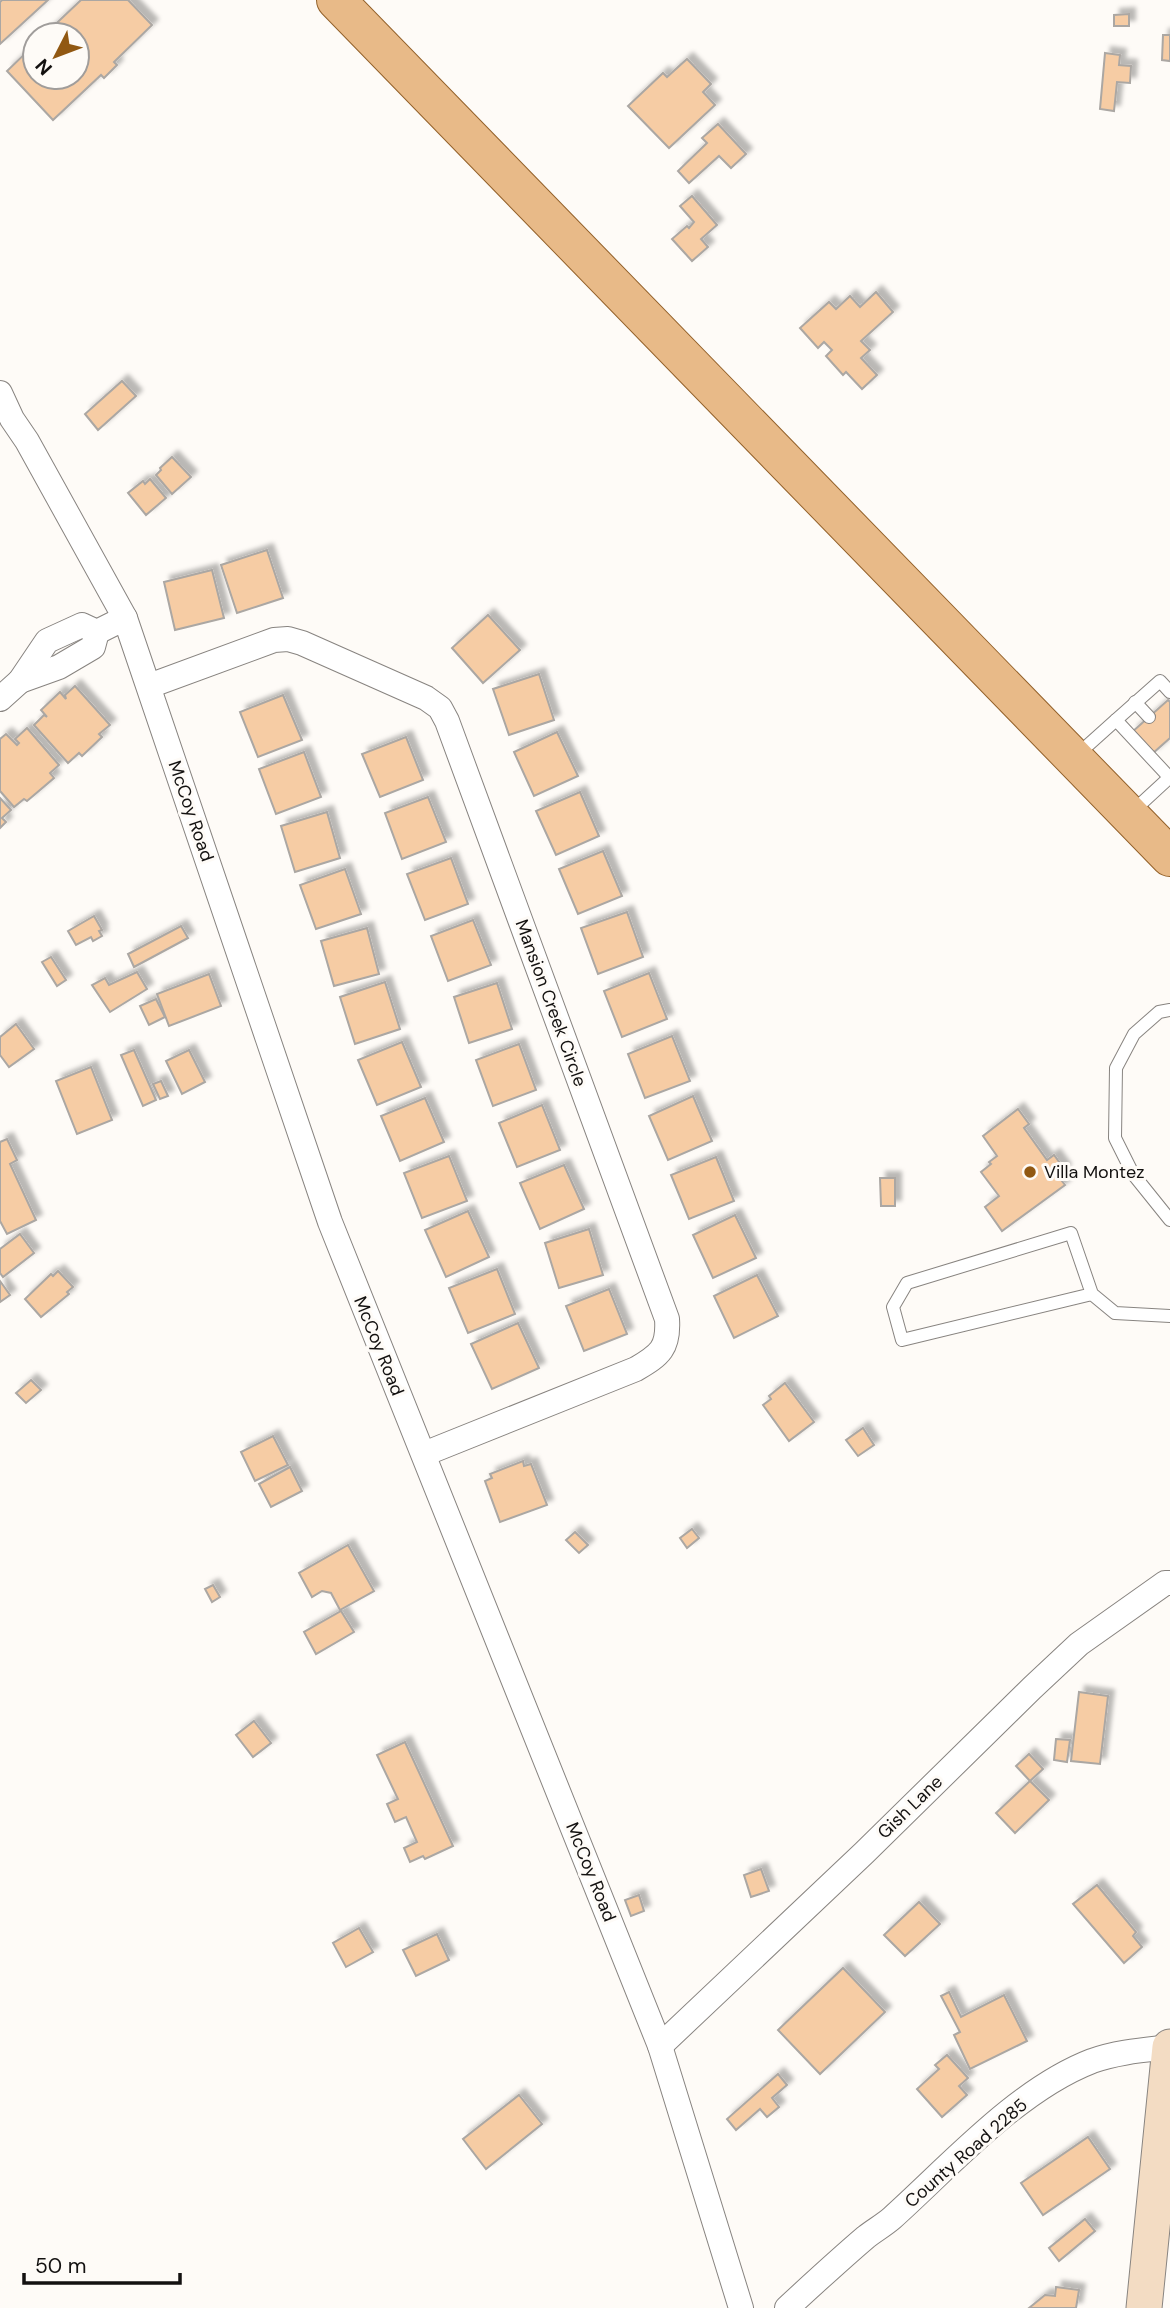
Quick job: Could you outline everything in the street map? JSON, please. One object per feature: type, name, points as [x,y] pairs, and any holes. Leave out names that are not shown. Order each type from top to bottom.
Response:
[{"type":"main road","points":[[337,0],[1170,857]]},
{"type":"main road","points":[[1144,2308],[1170,2047]]},
{"type":"street","name":"McCoy Road","points":[[0,393],[12,419],[27,441],[125,618],[330,1222],[660,2046],[741,2308]]},
{"type":"street","points":[[0,699],[20,681],[59,667],[93,647],[97,632],[125,618]]},
{"type":"street","name":"Mansion Creek Circle","points":[[149,686],[274,640],[288,639],[426,698],[440,708],[452,734],[667,1319],[668,1335],[664,1347],[652,1360],[636,1369],[424,1454]]},
{"type":"street","name":"Gish Lane","points":[[660,2046],[1079,1644],[1165,1583],[1170,1583]]},
{"type":"street","name":"County Road 2285","points":[[787,2308],[951,2162],[1034,2094],[1075,2068],[1094,2060],[1128,2051],[1170,2047]]},
{"type":"lane","points":[[1074,758],[1160,681],[1170,692]]},
{"type":"lane","points":[[1135,702],[1149,717]]},
{"type":"lane","points":[[1116,720],[1170,778],[1129,815]]},
{"type":"lane","points":[[1170,1010],[1159,1012],[1134,1034],[1116,1068],[1115,1138],[1133,1174],[1170,1220]]},
{"type":"lane","points":[[1092,1294],[902,1340],[893,1307],[907,1283],[1070,1233],[1092,1294],[1115,1313],[1170,1316]]},
{"type":"building","points":[[48,0],[25,21],[21,21],[21,25],[0,44],[0,2]]},
{"type":"building","points":[[81,0],[128,0],[152,25],[114,62],[117,65],[104,78],[101,75],[91,84],[91,21],[59,21]]},
{"type":"building","points":[[1129,14],[1129,26],[1114,26],[1114,15]]},
{"type":"building","points":[[1163,35],[1170,35],[1170,61],[1162,60]]},
{"type":"building","points":[[1105,53],[1120,55],[1119,65],[1131,66],[1130,83],[1117,82],[1114,111],[1100,109]]},
{"type":"building","points":[[21,58],[21,86],[7,71]]},
{"type":"building","points":[[687,59],[711,84],[703,92],[715,105],[669,148],[628,106],[663,73],[667,77]]},
{"type":"building","points":[[26,91],[84,91],[53,120]]},
{"type":"building","points":[[718,124],[746,154],[731,168],[719,156],[689,183],[678,171],[707,143],[702,138]]},
{"type":"building","points":[[692,196],[717,225],[701,239],[708,247],[692,261],[672,239],[694,222],[680,206]]},
{"type":"building","points":[[876,292],[893,312],[861,341],[870,350],[861,358],[877,375],[862,389],[846,372],[843,375],[826,356],[832,350],[824,342],[818,348],[800,328],[829,302],[836,309],[850,296],[860,307]]},
{"type":"building","points":[[122,381],[136,396],[98,430],[85,414]]},
{"type":"building","points":[[172,457],[191,477],[172,494],[156,475]]},
{"type":"building","points":[[150,479],[166,498],[146,515],[128,493]]},
{"type":"building","points":[[267,550],[283,598],[237,613],[221,565]]},
{"type":"building","points":[[212,570],[224,618],[175,630],[164,582]]},
{"type":"building","points":[[488,615],[520,650],[483,683],[452,648]]},
{"type":"building","points":[[539,674],[554,720],[509,735],[493,689]]},
{"type":"building","points":[[75,686],[110,725],[99,734],[102,737],[82,756],[79,753],[68,763],[34,725],[44,715],[47,717],[41,710],[60,692],[66,699],[65,695]]},
{"type":"building","points":[[283,695],[302,740],[258,757],[240,712]]},
{"type":"building","points":[[1168,700],[1170,738],[1152,754],[1132,732]]},
{"type":"building","points":[[27,728],[59,765],[50,773],[54,778],[27,801],[24,799],[14,807],[0,791],[0,739],[6,734],[17,745],[19,743],[15,739]]},
{"type":"building","points":[[557,732],[578,776],[534,796],[514,752]]},
{"type":"building","points":[[406,737],[423,780],[380,797],[362,754]]},
{"type":"building","points":[[304,752],[321,797],[276,814],[259,769]]},
{"type":"building","points":[[580,792],[599,836],[556,855],[536,811]]},
{"type":"building","points":[[428,797],[446,842],[402,859],[385,813]]},
{"type":"building","points":[[0,798],[11,810],[2,818],[6,822],[0,828]]},
{"type":"building","points":[[327,812],[340,858],[295,872],[281,826]]},
{"type":"building","points":[[603,851],[622,896],[578,914],[559,869]]},
{"type":"building","points":[[451,858],[468,904],[425,920],[407,874]]},
{"type":"building","points":[[345,869],[361,914],[316,929],[300,885]]},
{"type":"building","points":[[627,912],[643,957],[598,974],[581,928]]},
{"type":"building","points":[[94,916],[102,930],[99,931],[102,936],[93,941],[91,937],[76,945],[68,931]]},
{"type":"building","points":[[473,920],[491,965],[448,981],[431,936]]},
{"type":"building","points":[[181,926],[188,938],[134,967],[128,954]]},
{"type":"building","points":[[367,928],[379,974],[334,986],[321,941]]},
{"type":"building","points":[[51,957],[66,980],[57,986],[42,962]]},
{"type":"building","points":[[137,972],[147,989],[110,1012],[92,985],[105,978],[109,985]]},
{"type":"building","points":[[649,973],[667,1019],[622,1037],[604,991]]},
{"type":"building","points":[[209,974],[221,1006],[169,1026],[157,994]]},
{"type":"building","points":[[385,982],[400,1029],[355,1044],[340,997]]},
{"type":"building","points":[[497,983],[512,1029],[469,1043],[454,997]]},
{"type":"building","points":[[156,999],[165,1017],[149,1025],[140,1006]]},
{"type":"building","points":[[16,1024],[34,1049],[9,1067],[0,1055],[0,1037]]},
{"type":"building","points":[[672,1036],[690,1081],[645,1098],[628,1054]]},
{"type":"building","points":[[402,1042],[421,1087],[377,1105],[358,1060]]},
{"type":"building","points":[[519,1044],[536,1090],[493,1106],[476,1060]]},
{"type":"building","points":[[134,1050],[156,1100],[143,1106],[121,1055]]},
{"type":"building","points":[[189,1050],[205,1082],[182,1094],[166,1061]]},
{"type":"building","points":[[91,1067],[112,1120],[77,1134],[56,1081]]},
{"type":"building","points":[[161,1081],[168,1096],[160,1099],[153,1084]]},
{"type":"building","points":[[693,1096],[712,1141],[668,1160],[649,1116]]},
{"type":"building","points":[[425,1098],[444,1142],[400,1161],[381,1116]]},
{"type":"building","points":[[542,1105],[560,1150],[517,1167],[499,1123]]},
{"type":"building","points":[[1018,1109],[1029,1124],[1024,1128],[1047,1160],[1054,1155],[1065,1170],[1058,1176],[1065,1185],[1002,1231],[985,1207],[999,1196],[981,1172],[997,1156],[983,1136]]},
{"type":"building","points":[[7,1139],[17,1160],[10,1164],[36,1220],[7,1234],[0,1221],[0,1142]]},
{"type":"building","points":[[449,1156],[467,1201],[422,1218],[404,1173]]},
{"type":"building","points":[[716,1157],[734,1201],[689,1219],[671,1175]]},
{"type":"building","points":[[564,1165],[584,1209],[540,1229],[520,1183]]},
{"type":"building","points":[[880,1178],[895,1178],[895,1206],[881,1206]]},
{"type":"building","points":[[468,1211],[489,1257],[446,1277],[425,1230]]},
{"type":"building","points":[[735,1215],[756,1258],[713,1278],[693,1235]]},
{"type":"building","points":[[589,1229],[603,1275],[559,1288],[545,1243]]},
{"type":"building","points":[[20,1234],[34,1253],[3,1277],[0,1273],[0,1249]]},
{"type":"building","points":[[497,1269],[515,1314],[468,1333],[449,1288]]},
{"type":"building","points":[[58,1271],[73,1287],[67,1292],[69,1294],[41,1317],[25,1299],[51,1274],[53,1276]]},
{"type":"building","points":[[757,1275],[778,1316],[734,1338],[714,1296]]},
{"type":"building","points":[[0,1281],[10,1295],[0,1302]]},
{"type":"building","points":[[609,1289],[627,1334],[584,1351],[566,1306]]},
{"type":"building","points":[[518,1323],[539,1368],[492,1389],[471,1344]]},
{"type":"building","points":[[31,1380],[41,1390],[26,1403],[16,1393]]},
{"type":"building","points":[[785,1383],[814,1422],[789,1441],[763,1405],[771,1399],[769,1396]]},
{"type":"building","points":[[863,1428],[874,1445],[858,1456],[846,1440]]},
{"type":"building","points":[[273,1436],[288,1465],[255,1481],[241,1452]]},
{"type":"building","points":[[523,1461],[524,1466],[531,1464],[547,1505],[500,1522],[485,1481],[492,1478],[490,1474]]},
{"type":"building","points":[[290,1467],[302,1491],[271,1507],[259,1484]]},
{"type":"building","points":[[692,1529],[699,1538],[687,1548],[680,1538]]},
{"type":"building","points":[[575,1532],[588,1545],[579,1553],[566,1540]]},
{"type":"building","points":[[348,1545],[374,1591],[340,1610],[331,1593],[322,1591],[312,1597],[299,1573]]},
{"type":"building","points":[[213,1585],[220,1597],[212,1602],[205,1589]]},
{"type":"building","points":[[341,1611],[354,1632],[316,1654],[304,1632]]},
{"type":"building","points":[[1079,1692],[1108,1696],[1100,1764],[1071,1761]]},
{"type":"building","points":[[254,1721],[271,1743],[253,1757],[236,1735]]},
{"type":"building","points":[[1056,1739],[1070,1740],[1067,1762],[1054,1760]]},
{"type":"building","points":[[405,1742],[453,1846],[425,1859],[423,1856],[410,1862],[404,1848],[417,1842],[406,1817],[395,1822],[387,1804],[398,1799],[377,1755]]},
{"type":"building","points":[[1029,1754],[1043,1769],[1030,1781],[1016,1766]]},
{"type":"building","points":[[1030,1781],[1049,1800],[1015,1833],[996,1813]]},
{"type":"building","points":[[761,1869],[769,1891],[751,1897],[744,1875]]},
{"type":"building","points":[[1097,1885],[1136,1932],[1133,1936],[1142,1947],[1124,1963],[1073,1904]]},
{"type":"building","points":[[639,1895],[644,1911],[631,1916],[625,1900]]},
{"type":"building","points":[[919,1902],[940,1924],[905,1956],[884,1935]]},
{"type":"building","points":[[359,1928],[373,1952],[346,1967],[333,1943]]},
{"type":"building","points":[[437,1934],[449,1960],[416,1976],[403,1950]]},
{"type":"building","points":[[843,1968],[885,2012],[820,2074],[778,2030]]},
{"type":"building","points":[[949,1992],[961,2017],[1004,1995],[1027,2041],[970,2069],[954,2035],[960,2032],[941,1996]]},
{"type":"building","points":[[947,2055],[968,2078],[959,2086],[967,2095],[942,2117],[917,2089],[939,2069],[935,2065]]},
{"type":"building","points":[[778,2074],[787,2085],[772,2098],[779,2107],[767,2117],[760,2109],[736,2130],[727,2119]]},
{"type":"building","points":[[519,2095],[542,2124],[486,2169],[463,2139]]},
{"type":"building","points":[[1088,2137],[1110,2169],[1043,2215],[1021,2183]]},
{"type":"building","points":[[1085,2219],[1095,2231],[1059,2261],[1049,2248]]},
{"type":"building","points":[[1056,2287],[1079,2290],[1076,2308],[1029,2308],[1045,2295],[1055,2296]]},
{"type":"place","name":"Villa Montez","points":[[1030,1172]]}]
